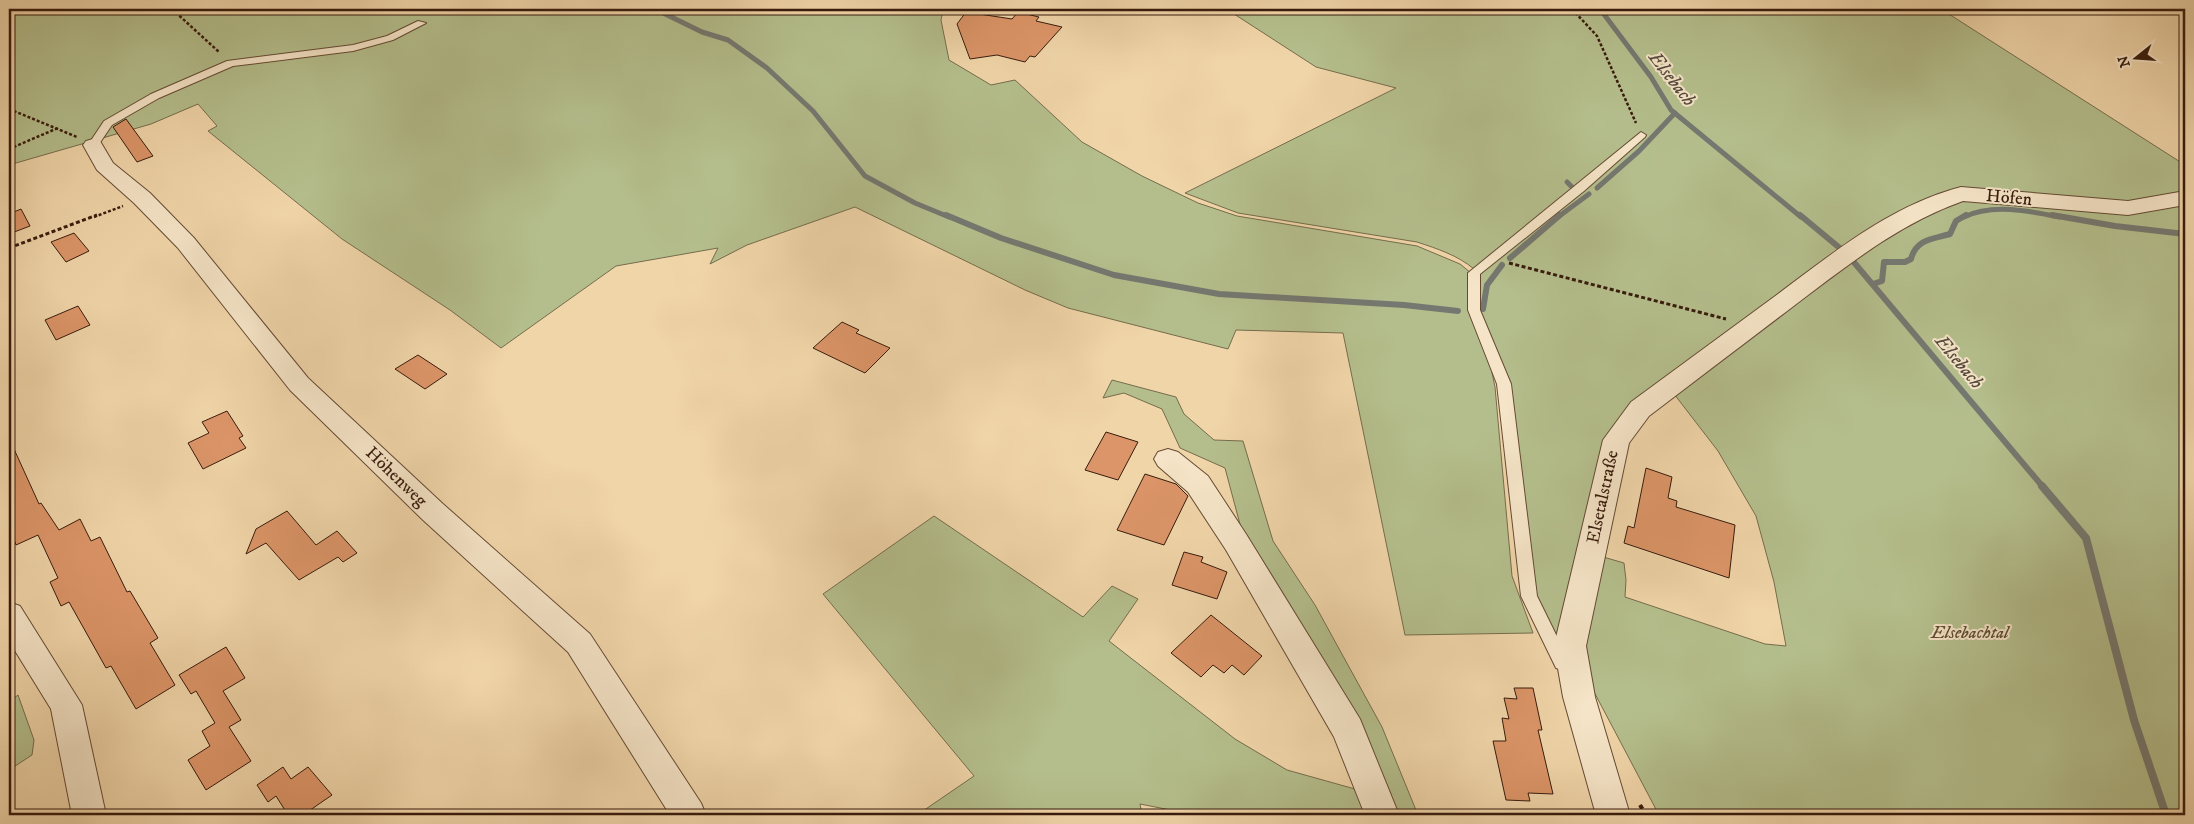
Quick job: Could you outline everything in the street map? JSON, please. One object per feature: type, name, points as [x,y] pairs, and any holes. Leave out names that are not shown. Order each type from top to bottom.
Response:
[{"type":"street","name":"Höhenweg","points":[[93,145],[104,166],[142,198],[186,243],[299,384],[433,512],[579,643],[689,815]]},
{"type":"street","name":"Höfen","points":[[1847,254],[1895,223],[1930,205],[1961,194],[2128,208],[2185,198]]},
{"type":"street","name":"Elsetalstraße","points":[[1613,815],[1579,697],[1570,646],[1616,440],[1640,409],[1847,254]]},
{"type":"street","points":[[1168,459],[1198,484],[1236,542],[1348,730],[1382,815]]},
{"type":"street","points":[[9,615],[66,704],[89,815]]},
{"type":"lane","points":[[93,145],[108,123],[154,96],[231,63],[353,48],[390,38],[421,23]]},
{"type":"lane","points":[[1579,697],[1529,596],[1504,384],[1474,310],[1474,273],[1580,189],[1641,135]]},
{"type":"path","points":[[172,9],[231,63]]},
{"type":"path","points":[[1572,9],[1598,36],[1641,135]]},
{"type":"path","points":[[9,109],[58,128],[93,145]]},
{"type":"path","points":[[9,149],[58,128]]},
{"type":"path","points":[[9,248],[142,198]]},
{"type":"path","points":[[1492,259],[1751,326]]},
{"type":"green space","points":[[9,9],[934,9],[943,11],[941,20],[949,60],[991,85],[1015,80],[1082,142],[1142,176],[1198,203],[1237,216],[1417,246],[1460,264],[1471,273],[1495,387],[1512,576],[1533,633],[1405,635],[1343,333],[1236,330],[1228,349],[1068,308],[1025,290],[855,207],[747,245],[710,264],[718,248],[616,266],[501,348],[450,310],[342,239],[208,131],[217,126],[198,104],[151,124],[9,165]]},
{"type":"green space","name":"Elsebachtal","points":[[1230,9],[1941,9],[2185,165],[2185,815],[1659,815],[1583,671],[1593,554],[1624,563],[1625,597],[1765,644],[1786,646],[1774,582],[1756,516],[1718,451],[1671,390],[1637,407],[1562,654],[1532,597],[1508,386],[1477,310],[1477,275],[1547,218],[1642,133],[1546,213],[1474,269],[1454,256],[1417,242],[1238,213],[1185,193],[1396,88],[1316,67],[1231,12]]},
{"type":"green space","points":[[1112,380],[1176,397],[1184,414],[1214,440],[1243,441],[1273,541],[1315,605],[1382,727],[1418,815],[1396,815],[1362,729],[1241,528],[1225,468],[1180,448],[1162,409],[1124,393],[1103,398]]},
{"type":"green space","points":[[934,516],[1083,617],[1112,586],[1138,599],[1109,641],[1235,739],[1287,770],[1355,789],[1367,815],[1196,815],[1140,804],[1142,815],[917,815],[974,776],[823,594]]},
{"type":"green space","points":[[18,695],[34,740],[32,755],[9,770],[9,702]]},
{"type":"building","points":[[966,12],[1012,19],[1018,12],[1039,17],[1036,21],[1062,27],[1035,57],[1030,56],[1025,62],[997,55],[970,59],[957,24]]},
{"type":"building","points":[[126,119],[153,156],[137,162],[113,127]]},
{"type":"building","points":[[21,209],[30,226],[9,234],[9,214]]},
{"type":"building","points":[[74,233],[89,251],[66,262],[51,242]]},
{"type":"building","points":[[78,306],[90,325],[56,340],[45,320]]},
{"type":"building","points":[[842,322],[859,330],[856,333],[890,348],[865,373],[813,348]]},
{"type":"building","points":[[418,355],[447,374],[425,389],[395,369]]},
{"type":"building","points":[[227,411],[243,436],[239,438],[246,448],[203,469],[188,443],[209,433],[202,422]]},
{"type":"building","points":[[1106,432],[1138,442],[1118,480],[1085,470]]},
{"type":"building","points":[[9,438],[39,504],[41,503],[59,530],[80,519],[91,541],[100,537],[127,592],[130,591],[158,638],[150,643],[175,685],[136,709],[111,666],[106,668],[69,602],[61,606],[50,582],[58,578],[38,535],[16,545],[9,525]]},
{"type":"building","points":[[1646,468],[1672,477],[1668,498],[1677,501],[1676,507],[1735,525],[1729,578],[1624,543],[1628,526],[1634,528]]},
{"type":"building","points":[[1145,474],[1176,484],[1188,496],[1164,545],[1117,530]]},
{"type":"building","points":[[287,511],[316,545],[337,531],[357,553],[343,562],[338,557],[299,580],[266,543],[246,554],[256,529]]},
{"type":"building","points":[[1184,552],[1203,557],[1201,562],[1227,572],[1217,599],[1172,585]]},
{"type":"building","points":[[1211,615],[1262,656],[1244,675],[1232,665],[1224,673],[1213,665],[1201,677],[1171,653]]},
{"type":"building","points":[[226,647],[245,678],[223,691],[241,720],[229,727],[251,761],[206,790],[188,760],[210,746],[202,731],[215,723],[196,691],[191,694],[179,675]]},
{"type":"building","points":[[1514,688],[1533,688],[1542,730],[1538,730],[1553,794],[1528,793],[1530,801],[1506,800],[1493,741],[1506,741],[1502,718],[1509,719],[1504,698],[1517,699]]},
{"type":"building","points":[[283,767],[291,779],[308,767],[332,795],[303,815],[288,815],[276,796],[268,802],[257,785]]},
{"type":"waterway","points":[[655,9],[702,32],[728,40],[767,68],[813,111],[865,176],[915,203],[949,217]]},
{"type":"waterway","name":"Elsebach","points":[[1600,9],[1651,77],[1675,113]]},
{"type":"waterway","points":[[1597,188],[1639,151],[1675,113]]},
{"type":"waterway","name":"Elsebach","points":[[1675,113],[1801,217]]},
{"type":"waterway","points":[[1567,182],[1572,187]]},
{"type":"waterway","points":[[1558,217],[1589,194]]},
{"type":"waterway","points":[[1964,217],[1987,210],[1999,209],[2059,217]]},
{"type":"waterway","points":[[946,215],[1001,238],[1114,275],[1219,294],[1404,305],[1458,311]]},
{"type":"waterway","points":[[1510,258],[1560,215]]},
{"type":"waterway","name":"Elsebach","points":[[1800,215],[1847,254],[2043,487]]},
{"type":"waterway","points":[[1873,284],[1882,281],[1884,262],[1905,262],[1911,259],[1917,247],[1926,241],[1950,234],[1956,221],[1966,215]]},
{"type":"waterway","points":[[2052,215],[2115,226],[2185,234]]},
{"type":"waterway","points":[[1483,309],[1487,285],[1502,265]]},
{"type":"waterway","name":"Elsebach","points":[[2042,486],[2086,538],[2134,720],[2166,815]]}]
